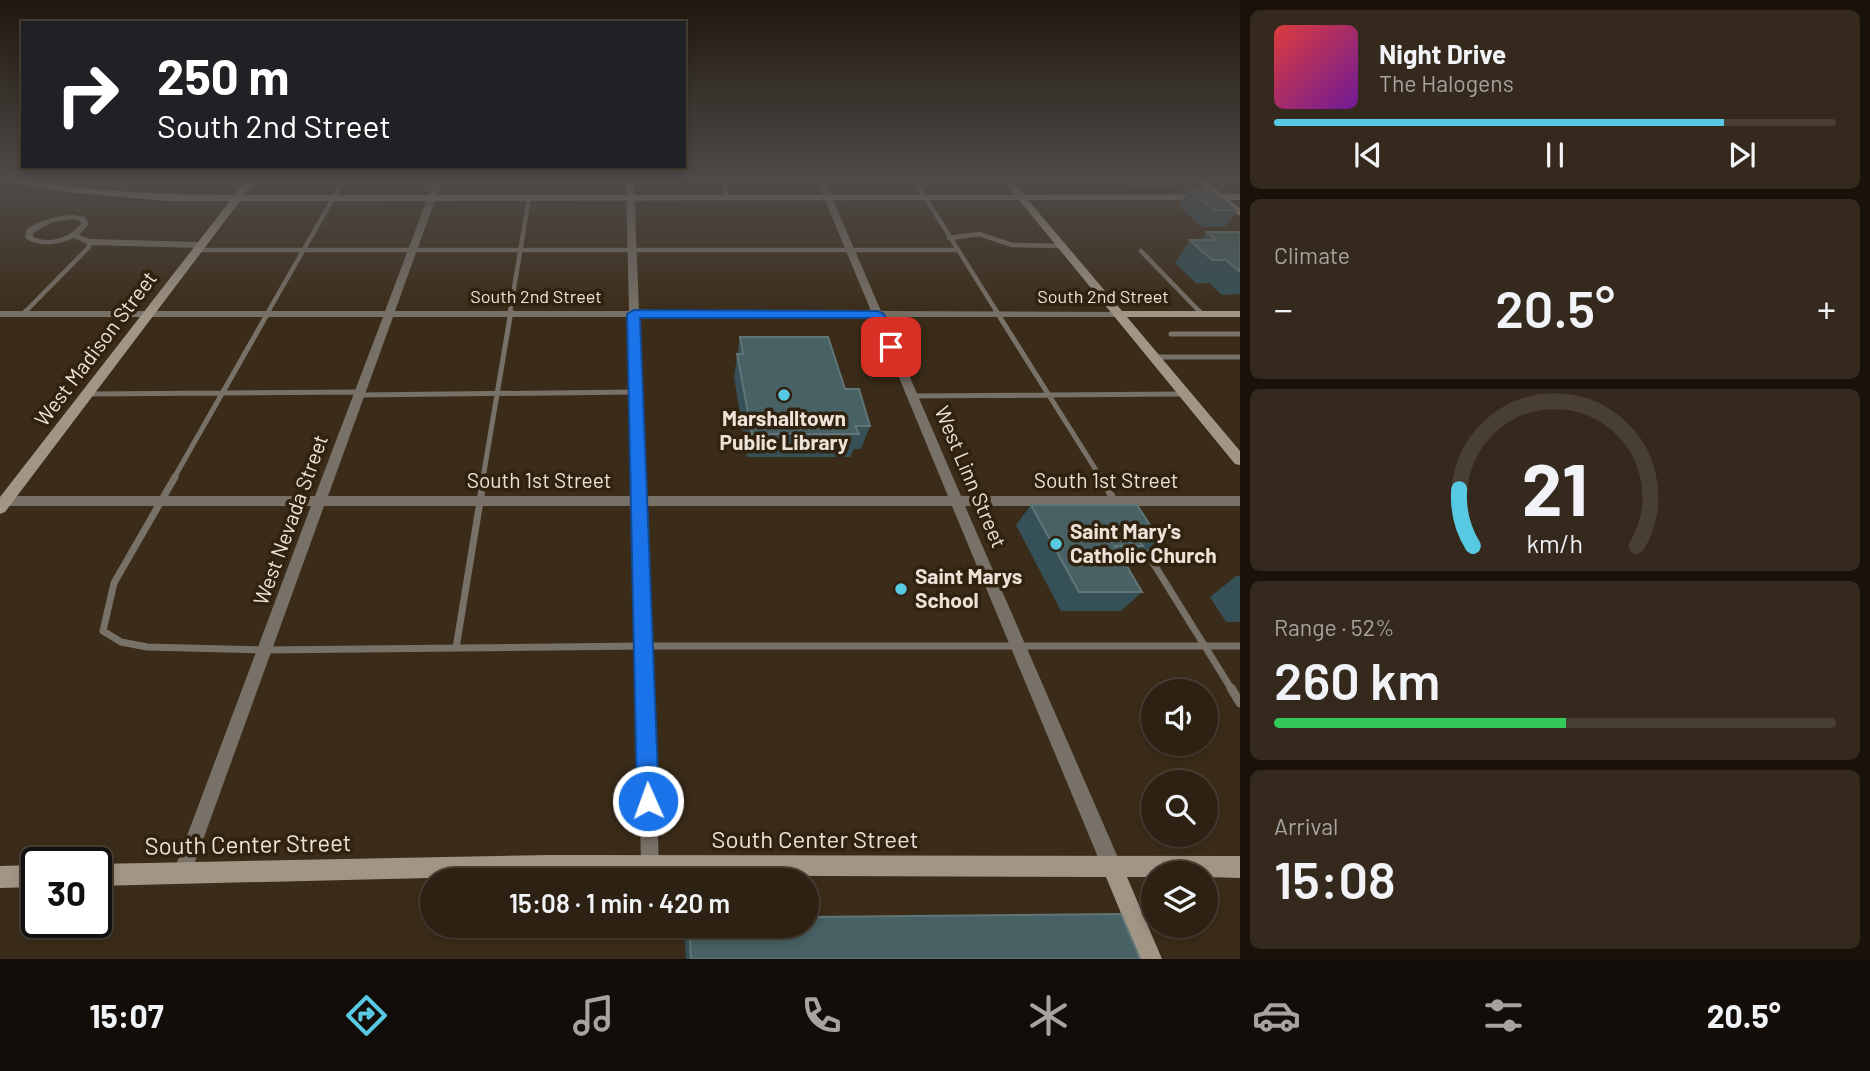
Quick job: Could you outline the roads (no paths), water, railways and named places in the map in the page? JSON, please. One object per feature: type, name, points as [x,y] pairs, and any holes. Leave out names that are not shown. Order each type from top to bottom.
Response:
[{"type":"main road","name":"West Madison Street","points":[[2,503],[214,226]]},
{"type":"main road","points":[[1044,226],[1240,460]]},
{"type":"main road","name":"South 2nd Street","points":[[1118,314],[1240,314]]},
{"type":"main road","name":"South Center Street","points":[[112,875],[550,865],[1240,867]]},
{"type":"main road","points":[[1112,867],[1151,959]]},
{"type":"main road","points":[[0,877],[21,876]]},
{"type":"street","points":[[40,226],[29,232],[29,238],[46,242],[73,235],[84,226]]},
{"type":"street","name":"West Nevada Street","points":[[182,873],[421,226]]},
{"type":"street","points":[[631,226],[650,865]]},
{"type":"street","name":"West Linn Street","points":[[840,226],[1112,867]]},
{"type":"street","points":[[73,235],[89,242],[198,247]]},
{"type":"street","name":"South 2nd Street","points":[[0,314],[1118,314]]},
{"type":"street","name":"South 1st Street","points":[[2,503],[957,501],[1116,505],[1240,500]]},
{"type":"lane","points":[[318,226],[114,583],[103,631],[121,642],[147,647],[265,650],[643,646],[1240,646]]},
{"type":"lane","points":[[456,648],[524,226]]},
{"type":"lane","points":[[942,226],[1116,505]]},
{"type":"lane","points":[[949,238],[979,234],[1012,245],[1061,246]]},
{"type":"lane","points":[[23,314],[89,247],[89,242]]},
{"type":"lane","points":[[198,247],[304,250],[957,250]]},
{"type":"lane","points":[[1141,251],[1202,314]]},
{"type":"lane","points":[[1171,334],[1240,334]]},
{"type":"lane","points":[[1154,357],[1240,357]]},
{"type":"lane","points":[[86,394],[224,392],[496,395],[636,392]]},
{"type":"lane","points":[[912,396],[1185,394]]},
{"type":"lane","points":[[1139,540],[1240,703]]},
{"type":"place","name":"Marshalltown Public Library","points":[[784,395]]},
{"type":"place","name":"Saint Mary's Catholic Church","points":[[1056,544]]},
{"type":"place","name":"Saint Marys School","points":[[901,589]]}]
